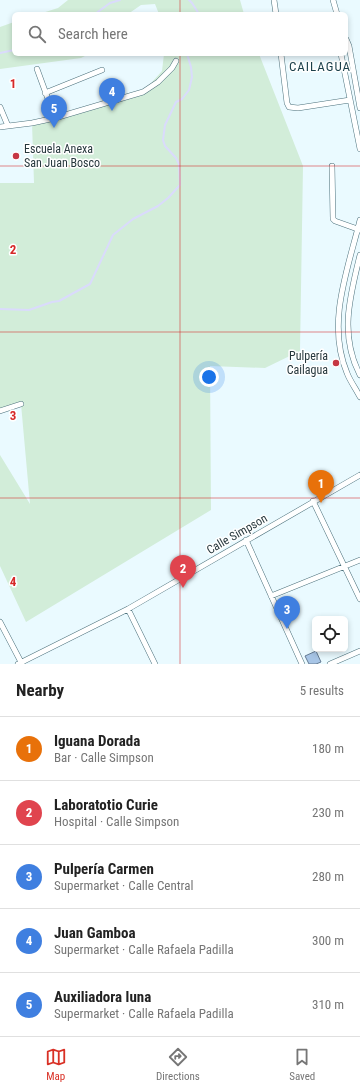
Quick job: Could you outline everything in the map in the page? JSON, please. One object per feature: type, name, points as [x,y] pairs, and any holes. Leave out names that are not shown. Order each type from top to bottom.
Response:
[{"type":"street","points":[[274,0],[276,12]]},
{"type":"street","points":[[333,0],[336,12]]},
{"type":"street","points":[[348,44],[360,108]]},
{"type":"street","points":[[281,56],[287,103],[289,107],[298,108],[350,100]]},
{"type":"street","points":[[341,56],[360,148]]},
{"type":"street","points":[[0,127],[32,124],[143,92],[158,82],[172,68],[176,61]]},
{"type":"street","points":[[37,69],[55,118]]},
{"type":"street","points":[[45,93],[102,70]]},
{"type":"street","points":[[347,86],[355,84]]},
{"type":"street","points":[[0,107],[8,126]]},
{"type":"street","points":[[332,166],[333,219],[335,222],[359,230]]},
{"type":"street","points":[[360,220],[359,230],[341,299],[338,328],[340,346],[347,373],[360,396]]},
{"type":"street","points":[[360,255],[349,304],[348,318],[350,348],[360,375]]},
{"type":"street","points":[[0,411],[21,404]]},
{"type":"street","name":"Calle Simpson","points":[[21,663],[128,609],[360,475]]},
{"type":"street","points":[[313,501],[360,599]]},
{"type":"street","points":[[246,540],[302,664]]},
{"type":"street","points":[[271,596],[360,560]]},
{"type":"street","points":[[128,609],[155,664]]},
{"type":"street","points":[[0,622],[21,663]]},
{"type":"street","points":[[330,664],[360,651]]},
{"type":"green space","points":[[68,0],[240,0],[243,12],[158,12],[155,4],[141,5],[131,12],[45,12],[58,8]]},
{"type":"green space","points":[[12,23],[12,56],[85,56],[81,58],[0,69],[0,27]]},
{"type":"green space","points":[[164,56],[260,56],[303,166],[300,351],[265,368],[210,366],[211,510],[26,622],[0,566],[0,455],[30,504],[21,404],[0,411],[0,183],[34,183],[32,123],[143,92],[162,71]]},
{"type":"building","points":[[316,652],[321,662],[309,664],[305,656]]},
{"type":"waterway","points":[[98,12],[110,3],[120,0]]},
{"type":"waterway","points":[[189,0],[198,12]]},
{"type":"waterway","points":[[0,53],[12,50]]},
{"type":"waterway","points":[[0,309],[29,310],[59,301],[90,284],[113,235],[133,219],[158,206],[180,185],[179,164],[176,158],[165,146],[163,140],[165,125],[176,102],[182,99],[189,90],[192,77],[188,56]]},
{"type":"place","name":"Juan Gamboa","points":[[112,111]]},
{"type":"place","name":"Auxiliadora luna","points":[[54,128]]},
{"type":"place","name":"Escuela Anexa San Juan Bosco","points":[[16,156]]},
{"type":"place","name":"Pulpería Cailagua","points":[[336,363]]},
{"type":"place","name":"Iguana Dorada","points":[[321,503]]},
{"type":"place","name":"Laboratotio Curie","points":[[183,588]]},
{"type":"place","name":"Pulpería Carmen","points":[[287,629]]},
{"type":"district","name":"CAILAGUA","points":[[320,66]]}]
